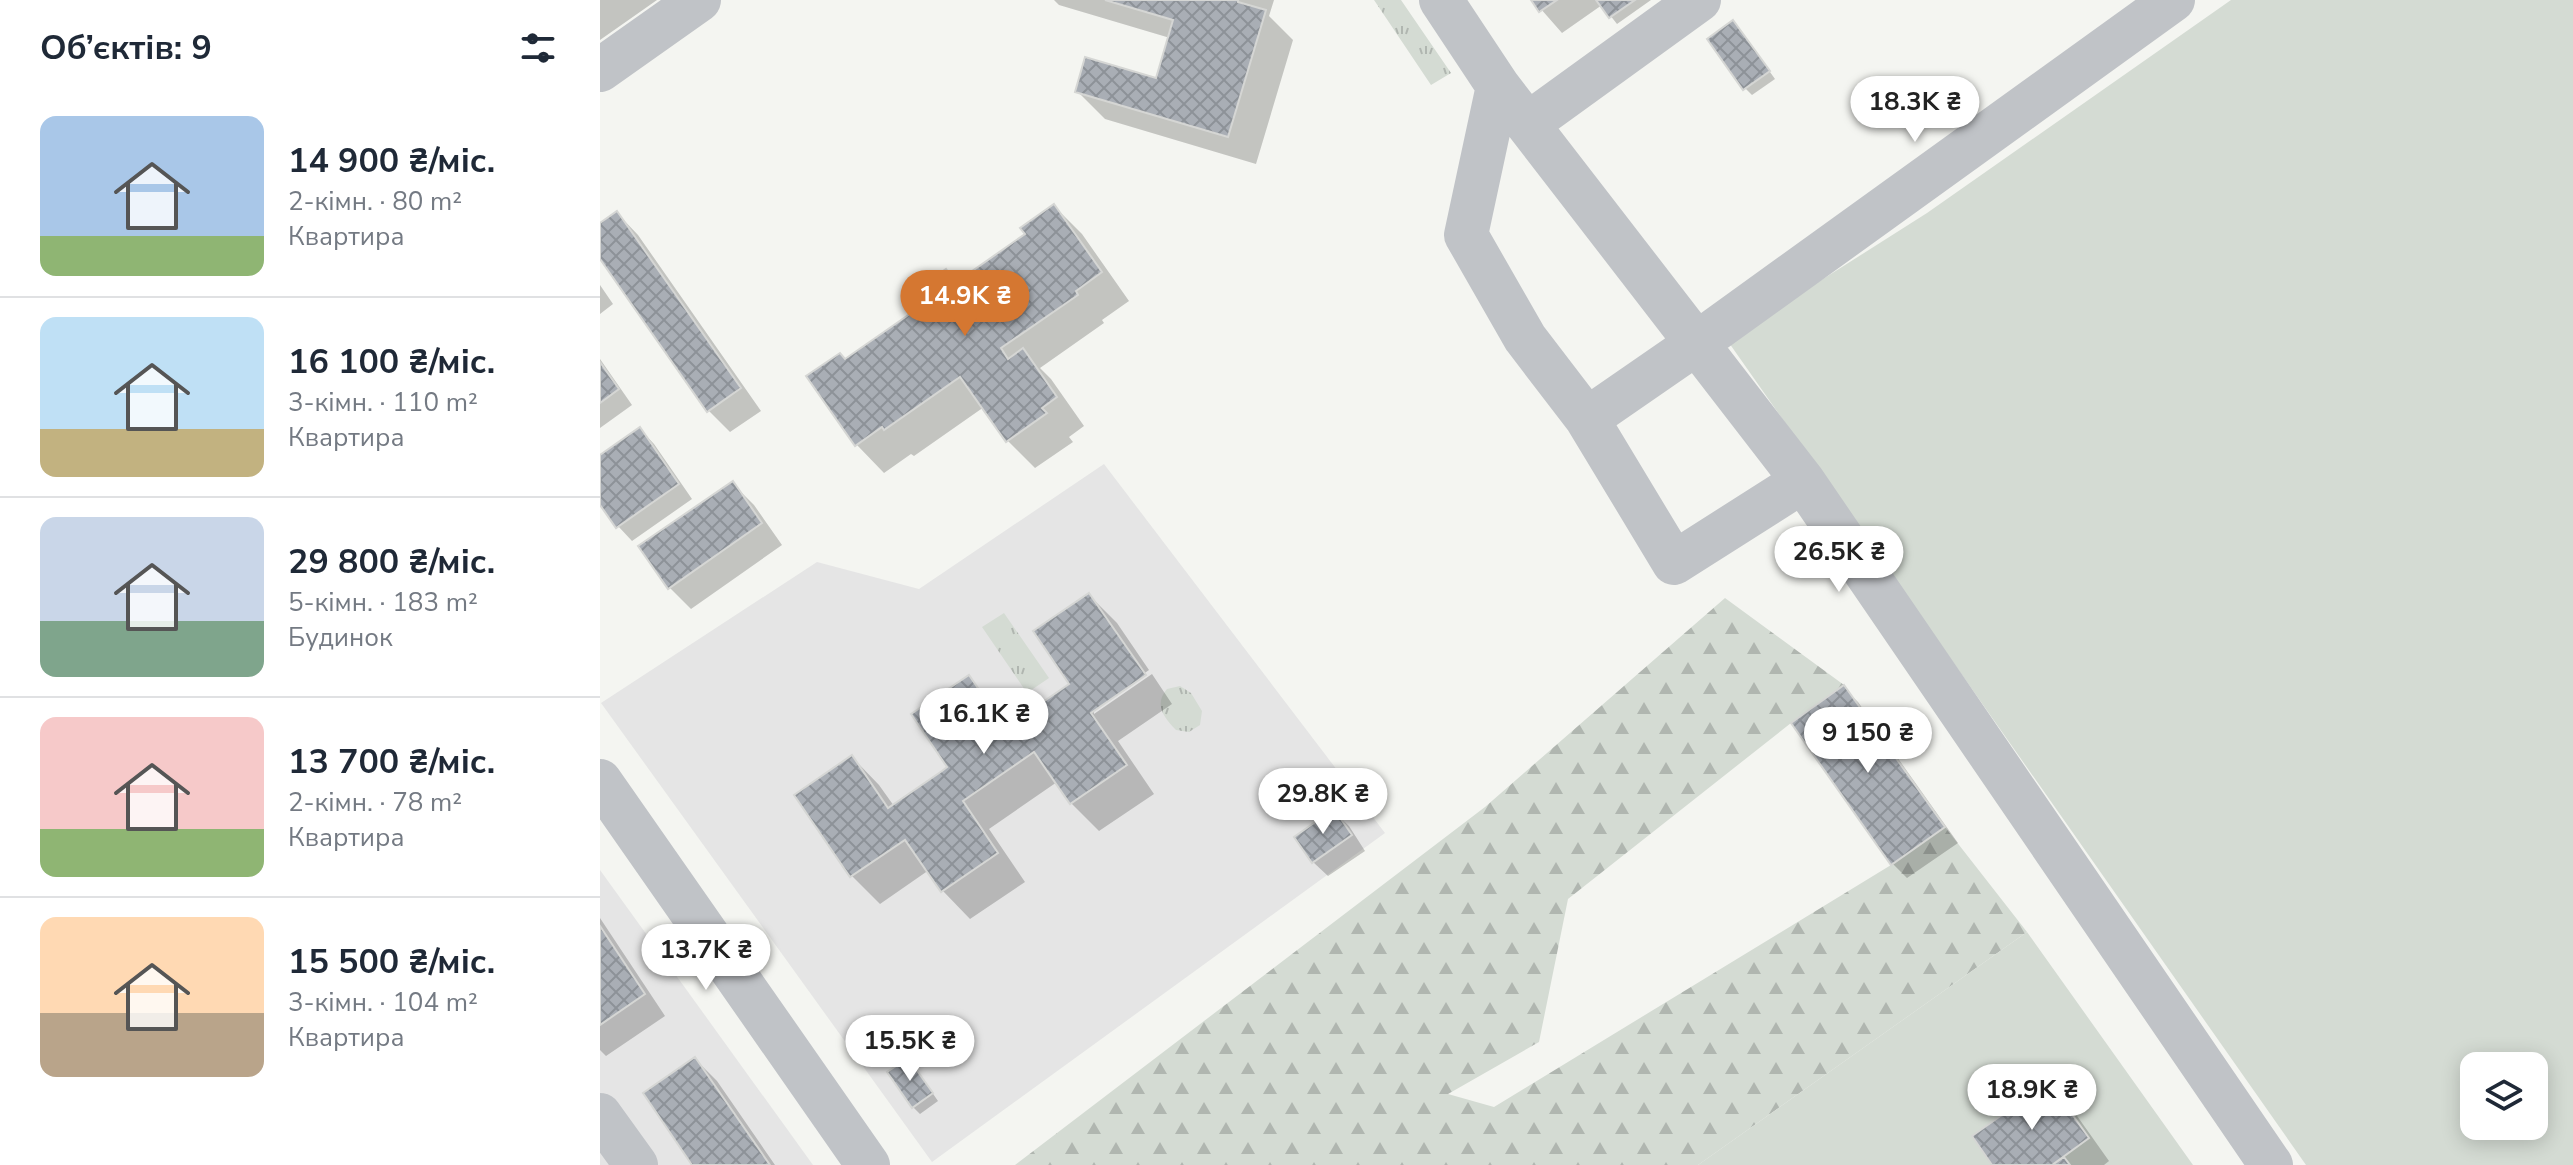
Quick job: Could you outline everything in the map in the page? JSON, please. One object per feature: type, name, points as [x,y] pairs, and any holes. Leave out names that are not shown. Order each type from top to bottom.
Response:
[{"type":"street","points":[[600,70],[699,0]]},
{"type":"street","points":[[1441,0],[1498,86],[1803,481],[2261,1161]]},
{"type":"street","points":[[1529,123],[1699,0]]},
{"type":"street","points":[[1587,419],[2173,0]]},
{"type":"street","points":[[1498,86],[1466,235],[1525,338],[1587,419],[1674,563],[1803,481]]},
{"type":"street","points":[[600,781],[868,1165]]},
{"type":"street","points":[[600,1115],[636,1165]]},
{"type":"shaded area","points":[[1104,464],[1385,833],[932,1162],[601,703],[817,562],[919,589]]},
{"type":"shaded area","points":[[600,870],[813,1165],[600,1165]]},
{"type":"green space","points":[[1374,0],[1401,0],[1451,73],[1431,85]]},
{"type":"green space","points":[[2231,0],[2573,0],[2573,1165],[2306,1165],[1727,340],[1927,213]]},
{"type":"green space","points":[[1725,598],[1844,685],[1791,723],[1568,899],[1539,1042],[1448,1094],[1494,1107],[1891,865],[1945,827],[2027,932],[1698,1165],[1015,1165],[1485,807]]},
{"type":"green space","points":[[1004,613],[1049,678],[1027,693],[982,627]]},
{"type":"green space","points":[[1180,686],[1191,693],[1202,711],[1200,725],[1189,732],[1176,730],[1164,715],[1161,705],[1167,689]]},
{"type":"green space","points":[[2027,932],[2193,1165],[1698,1165]]},
{"type":"building","points":[[1105,0],[1238,0],[1266,10],[1228,137],[1075,92],[1085,57],[1156,78],[1173,20]]},
{"type":"building","points":[[1531,0],[1557,0],[1539,12]]},
{"type":"building","points":[[1596,0],[1635,0],[1609,18]]},
{"type":"building","points":[[1733,20],[1770,71],[1743,90],[1707,39]]},
{"type":"building","points":[[1054,204],[1102,272],[1076,291],[1078,295],[1001,348],[1008,359],[1023,348],[1057,397],[1042,408],[1047,413],[1006,442],[960,377],[884,430],[882,427],[855,446],[806,376],[840,353],[845,359],[914,311],[905,298],[946,269],[955,283],[1025,234],[1020,228]]},
{"type":"building","points":[[617,211],[741,388],[707,412],[600,259],[600,223]]},
{"type":"building","points":[[600,362],[619,389],[600,403]]},
{"type":"building","points":[[640,427],[679,484],[616,528],[600,505],[600,455]]},
{"type":"building","points":[[733,481],[762,523],[668,589],[638,546]]},
{"type":"building","points":[[1089,593],[1146,675],[1091,713],[1127,765],[1070,804],[1034,752],[963,801],[998,853],[941,892],[905,840],[850,877],[794,795],[852,755],[888,808],[942,771],[947,767],[911,714],[969,675],[1005,728],[1069,684],[1033,631]]},
{"type":"building","points":[[1844,685],[1945,827],[1891,865],[1791,723]]},
{"type":"building","points":[[1334,809],[1352,835],[1312,863],[1294,837]]},
{"type":"building","points":[[600,926],[645,994],[600,1025]]},
{"type":"building","points":[[695,1057],[770,1165],[692,1165],[643,1093]]},
{"type":"building","points":[[908,1058],[933,1093],[912,1108],[887,1072]]},
{"type":"building","points":[[2049,1082],[2089,1138],[2052,1165],[1992,1165],[1972,1136]]},
{"type":"building","points":[[2064,1157],[2070,1165],[2052,1165]]}]
